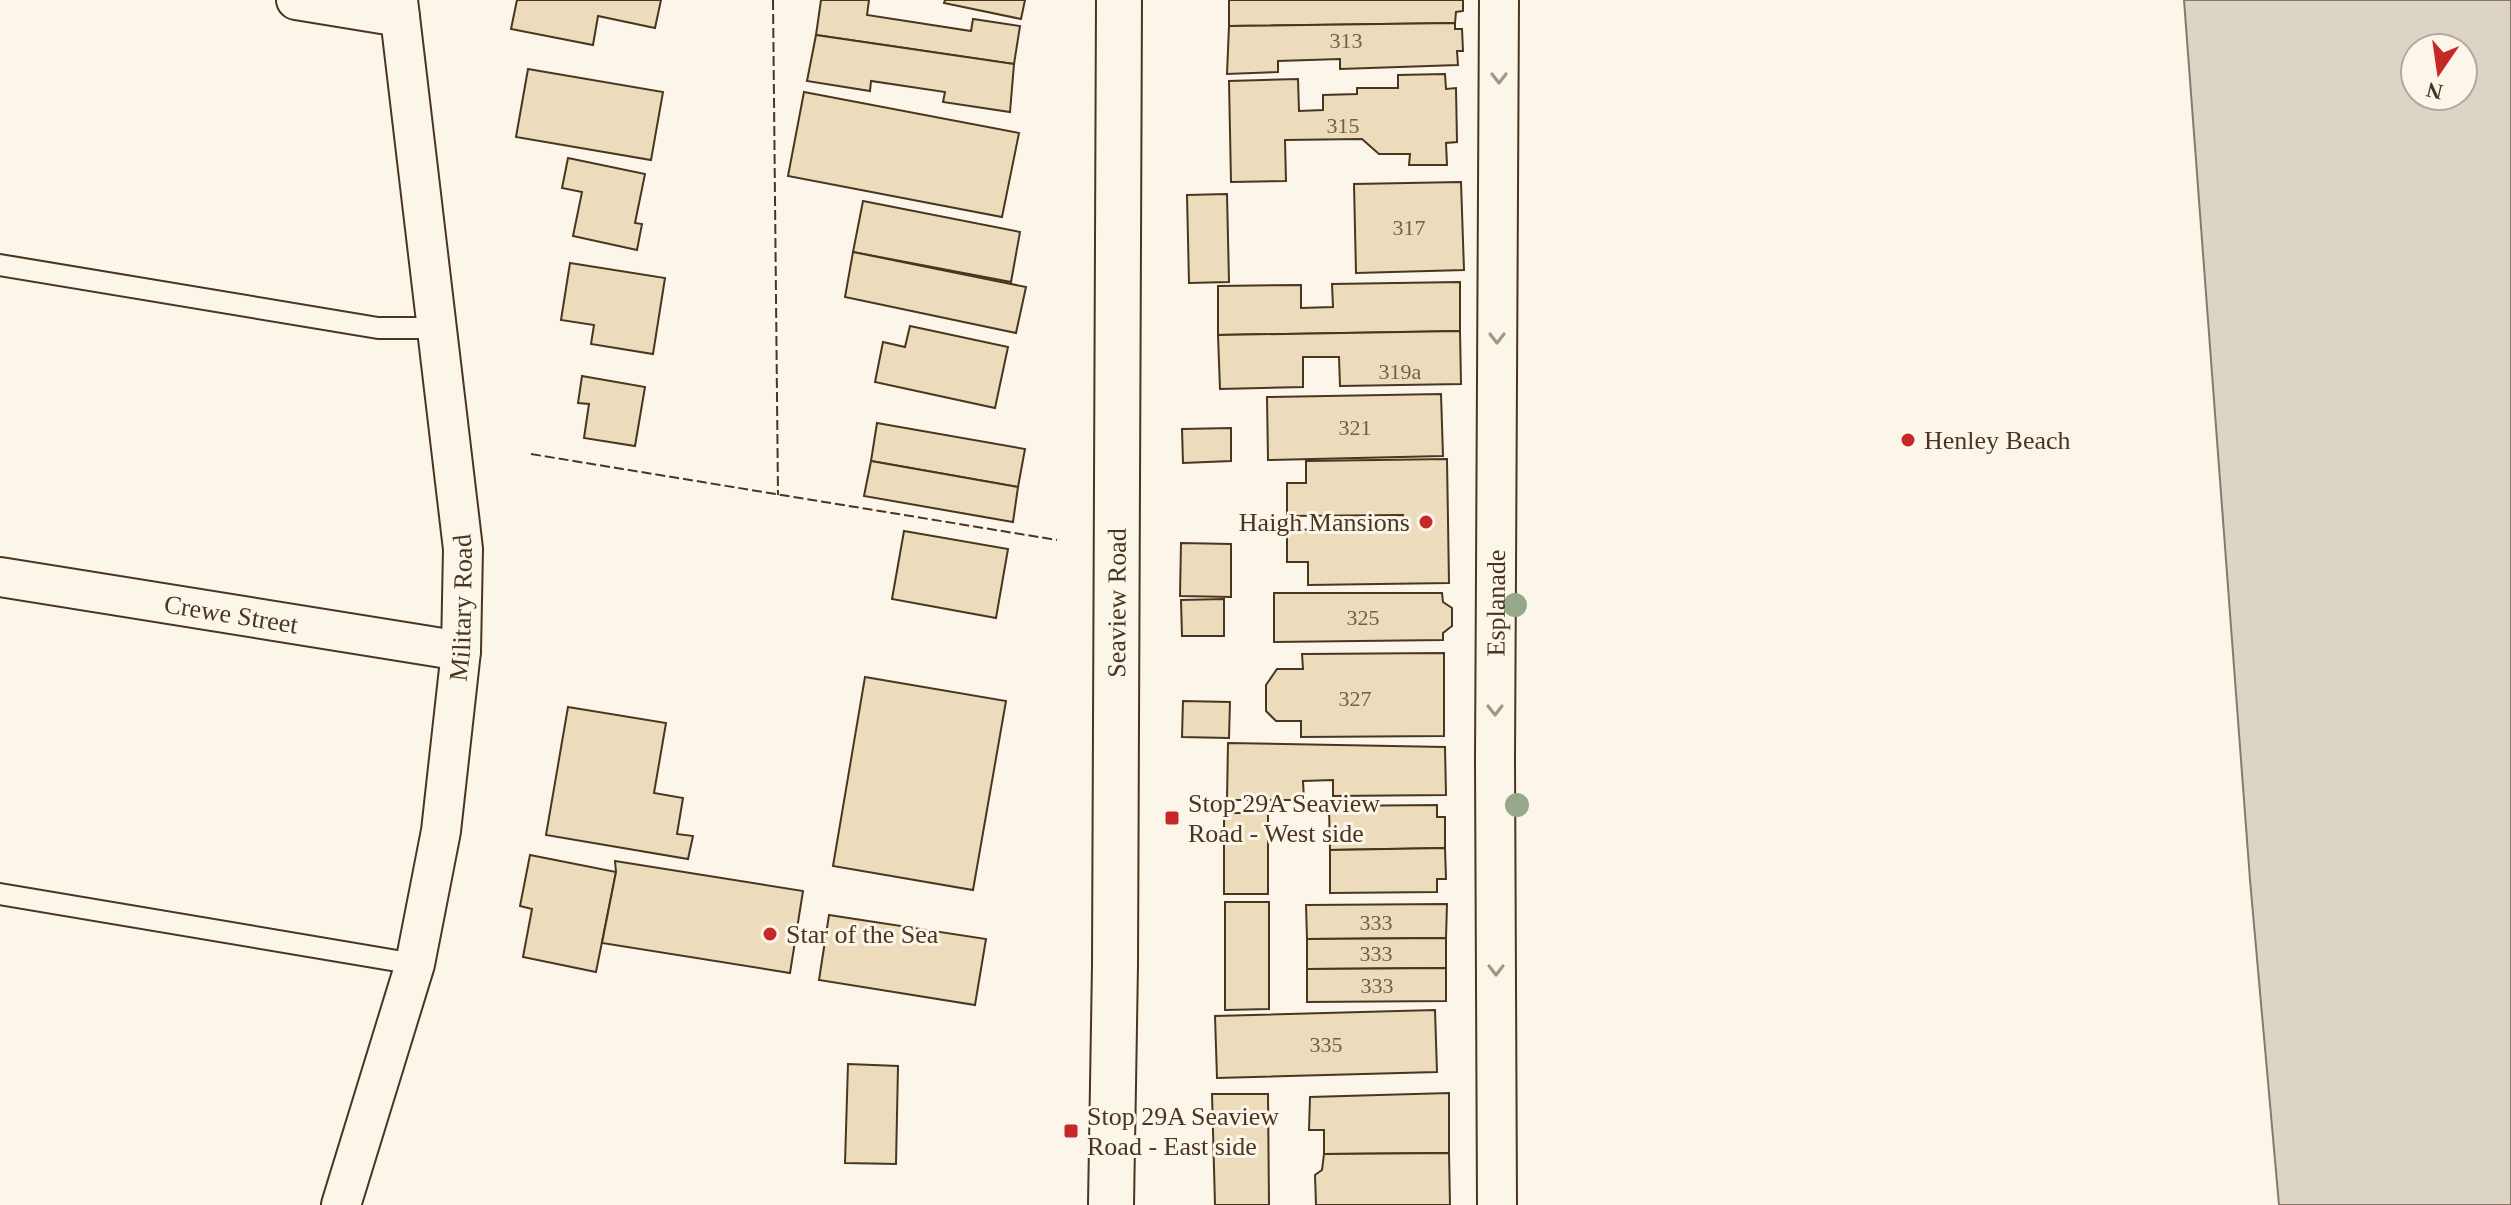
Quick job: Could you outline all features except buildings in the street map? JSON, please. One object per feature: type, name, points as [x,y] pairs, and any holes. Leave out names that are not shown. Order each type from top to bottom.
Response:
[{"type":"main road","name":"Seaview Road","points":[[1111,1205],[1115,965],[1119,0]]},
{"type":"street","points":[[296,0],[399,9]]},
{"type":"street","name":"Esplanade","points":[[1497,1205],[1495,761],[1499,0]]},
{"type":"street","name":"Military Road","points":[[341,1205],[415,964],[441,831],[461,651],[463,549],[399,9]]},
{"type":"street","name":"Crewe Street","points":[[0,577],[461,651]]},
{"type":"lane","points":[[0,265],[378,328],[439,328]]},
{"type":"lane","points":[[0,894],[415,964]]},
{"type":"shaded area","points":[[2184,0],[2511,0],[2511,1205],[2279,1205],[2250,880]]},
{"type":"fence","points":[[773,0],[778,495]]},
{"type":"fence","points":[[531,454],[1057,540]]},
{"type":"place","name":"Henley Beach","points":[[1908,440]]},
{"type":"place","name":"Haigh Mansions","points":[[1426,522]]},
{"type":"place","name":"Stop 29A Seaview Road - West side","points":[[1172,818]]},
{"type":"place","name":"Star of the Sea","points":[[770,934]]},
{"type":"place","name":"Stop 29A Seaview Road - East side","points":[[1071,1131]]}]
